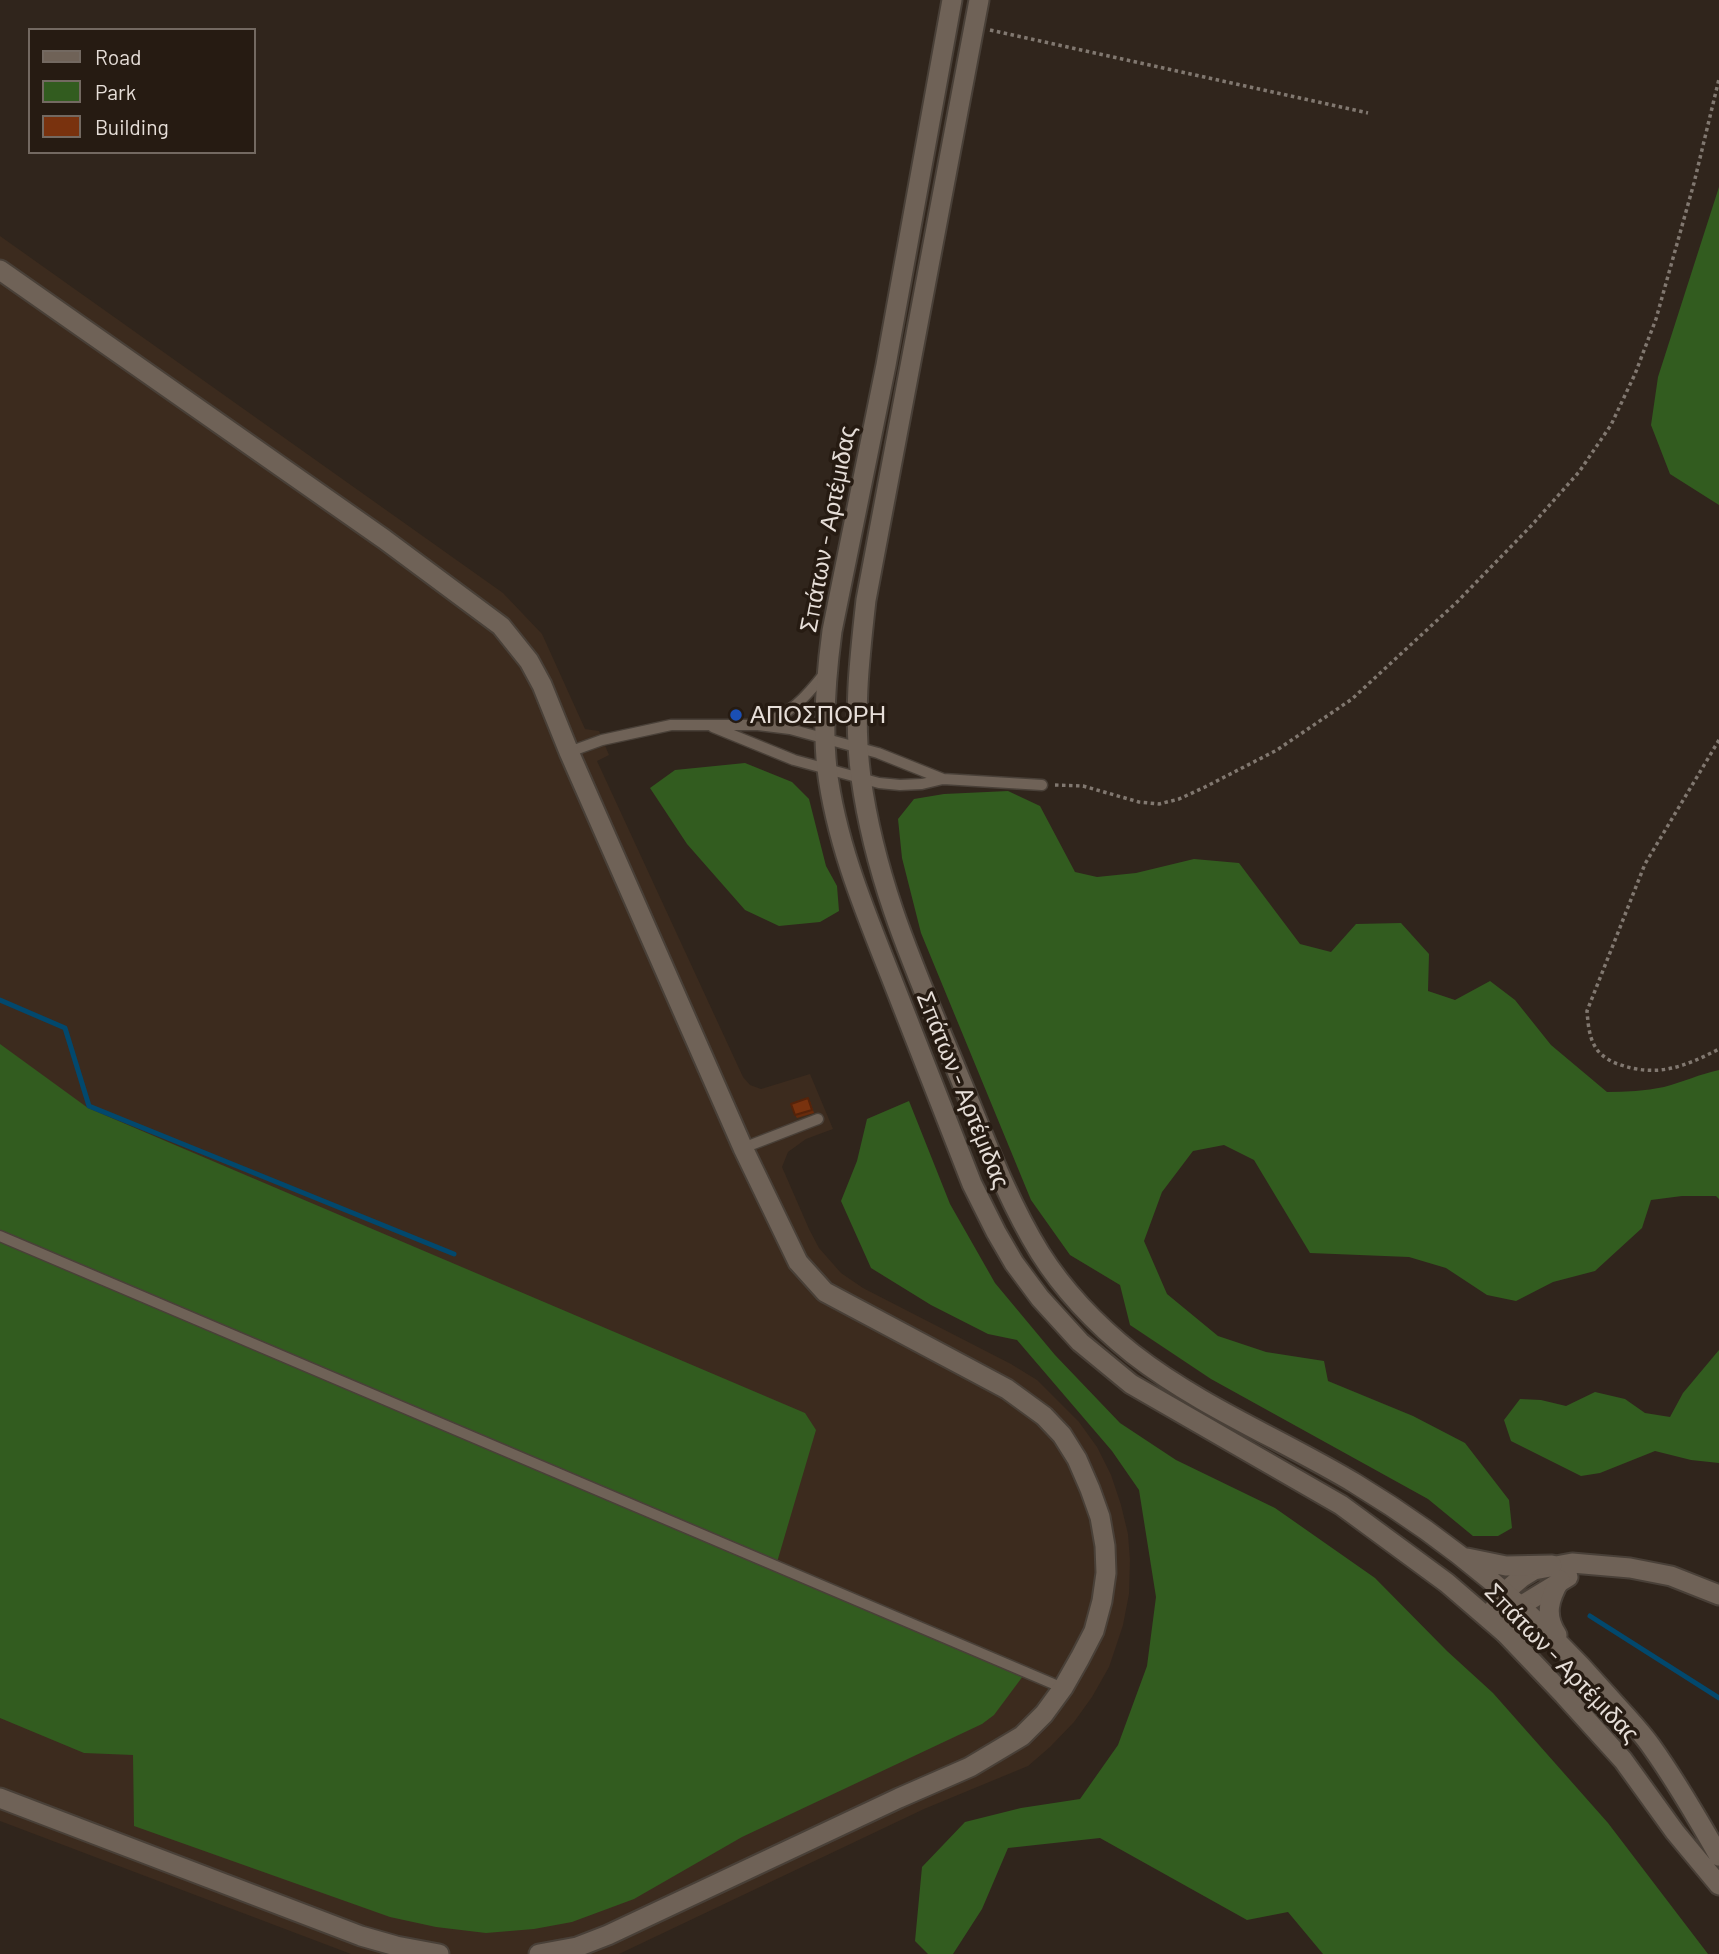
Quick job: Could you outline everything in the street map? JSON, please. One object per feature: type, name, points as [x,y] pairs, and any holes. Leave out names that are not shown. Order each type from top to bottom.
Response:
[{"type":"main road","name":"Σπάτων - Αρτέμιδας","points":[[952,0],[886,365],[832,631],[827,670],[826,738],[827,768],[837,824],[853,881],[972,1184],[1002,1242],[1040,1298],[1080,1342],[1131,1384],[1341,1505],[1447,1583],[1505,1633],[1623,1760],[1675,1832],[1719,1885]]},
{"type":"main road","name":"Σπάτων - Αρτέμιδας","points":[[979,0],[866,600],[856,682],[862,779],[882,879],[896,925],[1005,1186],[1041,1253],[1087,1312],[1134,1354],[1201,1399],[1355,1483],[1424,1527],[1522,1605],[1566,1647],[1650,1744],[1719,1856]]},
{"type":"main road","points":[[0,270],[384,540],[501,626],[529,661],[542,685],[743,1148],[798,1262],[825,1292],[1026,1401],[1062,1435],[1077,1459],[1100,1517],[1106,1573],[1094,1631],[1063,1688],[1044,1714],[1022,1736],[970,1767],[608,1935],[577,1947],[539,1954]]},
{"type":"main road","points":[[1460,1556],[1556,1573]]},
{"type":"main road","points":[[1488,1618],[1505,1592],[1534,1570],[1556,1573],[1597,1566],[1630,1568],[1671,1576],[1719,1595]]},
{"type":"main road","points":[[1505,1633],[1522,1605],[1556,1573]]},
{"type":"main road","points":[[1556,1573],[1548,1615],[1553,1629],[1566,1647]]},
{"type":"main road","points":[[0,1798],[361,1936],[439,1954]]},
{"type":"lane","points":[[758,725],[778,718],[797,706],[827,670]]},
{"type":"lane","points":[[569,752],[602,740],[649,729],[694,724],[758,725],[826,738],[900,761],[943,779]]},
{"type":"lane","points":[[713,726],[766,750],[862,779],[900,785],[943,779],[1042,785]]},
{"type":"lane","points":[[743,1148],[818,1119]]},
{"type":"lane","points":[[0,1236],[1063,1688]]},
{"type":"path","points":[[974,26],[1368,113]]},
{"type":"path","points":[[1042,785],[1083,786],[1139,802],[1159,804],[1179,799],[1277,750],[1362,691],[1457,602],[1531,526],[1586,463],[1611,425],[1635,374],[1656,318],[1694,183],[1719,79]]},
{"type":"path","points":[[1719,740],[1646,864],[1587,1011],[1588,1027],[1596,1049],[1613,1062],[1638,1071],[1668,1070],[1698,1060],[1719,1049]]},
{"type":"shaded area","points":[[0,236],[503,593],[542,634],[585,729],[599,731],[609,755],[597,761],[743,1077],[750,1085],[761,1089],[810,1074],[833,1129],[806,1139],[788,1152],[782,1167],[819,1248],[841,1273],[863,1288],[1037,1380],[1079,1422],[1097,1447],[1111,1475],[1128,1534],[1129,1594],[1123,1625],[1109,1667],[1092,1697],[1074,1722],[1028,1766],[924,1809],[619,1954],[351,1954],[0,1821]]},
{"type":"green space","points":[[1719,187],[1719,505],[1670,474],[1651,425],[1658,377]]},
{"type":"green space","points":[[745,763],[792,782],[809,799],[826,866],[837,886],[839,911],[820,922],[779,926],[745,910],[687,844],[650,788],[675,770]]},
{"type":"green space","points":[[1008,791],[1040,806],[1075,872],[1097,877],[1136,873],[1194,859],[1239,863],[1300,944],[1331,952],[1356,924],[1401,923],[1429,954],[1428,991],[1455,1000],[1490,981],[1515,1000],[1551,1045],[1607,1092],[1664,1087],[1719,1070],[1719,1199],[1716,1196],[1682,1196],[1651,1200],[1642,1228],[1595,1271],[1553,1282],[1516,1301],[1487,1295],[1446,1268],[1409,1257],[1310,1253],[1254,1160],[1224,1145],[1193,1151],[1162,1192],[1144,1241],[1167,1294],[1218,1336],[1266,1352],[1324,1361],[1328,1381],[1413,1416],[1465,1443],[1509,1500],[1512,1528],[1498,1536],[1473,1536],[1428,1499],[1211,1379],[1130,1325],[1120,1285],[1070,1255],[1031,1200],[921,933],[902,858],[898,819],[914,799],[944,794]]},
{"type":"green space","points":[[0,1044],[88,1108],[805,1413],[816,1430],[775,1569],[1023,1676],[994,1715],[982,1724],[742,1837],[634,1899],[572,1922],[534,1929],[486,1933],[436,1927],[390,1917],[134,1826],[133,1755],[84,1753],[0,1718]]},
{"type":"green space","points":[[909,1101],[950,1204],[995,1283],[1055,1355],[1120,1423],[1176,1460],[1275,1508],[1375,1578],[1493,1693],[1608,1823],[1708,1954],[1323,1954],[1288,1912],[1247,1920],[1100,1838],[1008,1848],[982,1909],[953,1954],[928,1954],[915,1941],[922,1867],[965,1822],[1021,1808],[1080,1799],[1118,1745],[1147,1666],[1156,1597],[1139,1490],[1112,1451],[1017,1340],[988,1334],[931,1305],[871,1268],[841,1201],[857,1161],[867,1119]]},
{"type":"green space","points":[[1719,1350],[1719,1463],[1691,1460],[1655,1451],[1600,1473],[1581,1476],[1511,1441],[1504,1420],[1520,1399],[1541,1400],[1566,1406],[1595,1392],[1625,1399],[1645,1413],[1670,1417],[1683,1393]]},
{"type":"building","points":[[808,1098],[812,1110],[795,1115],[791,1104]]},
{"type":"waterway","points":[[0,1000],[65,1028],[89,1106],[454,1254]]},
{"type":"waterway","points":[[1590,1616],[1719,1698]]},
{"type":"place","name":"ΑΠΟΣΠΟΡΗ","points":[[736,715]]}]
